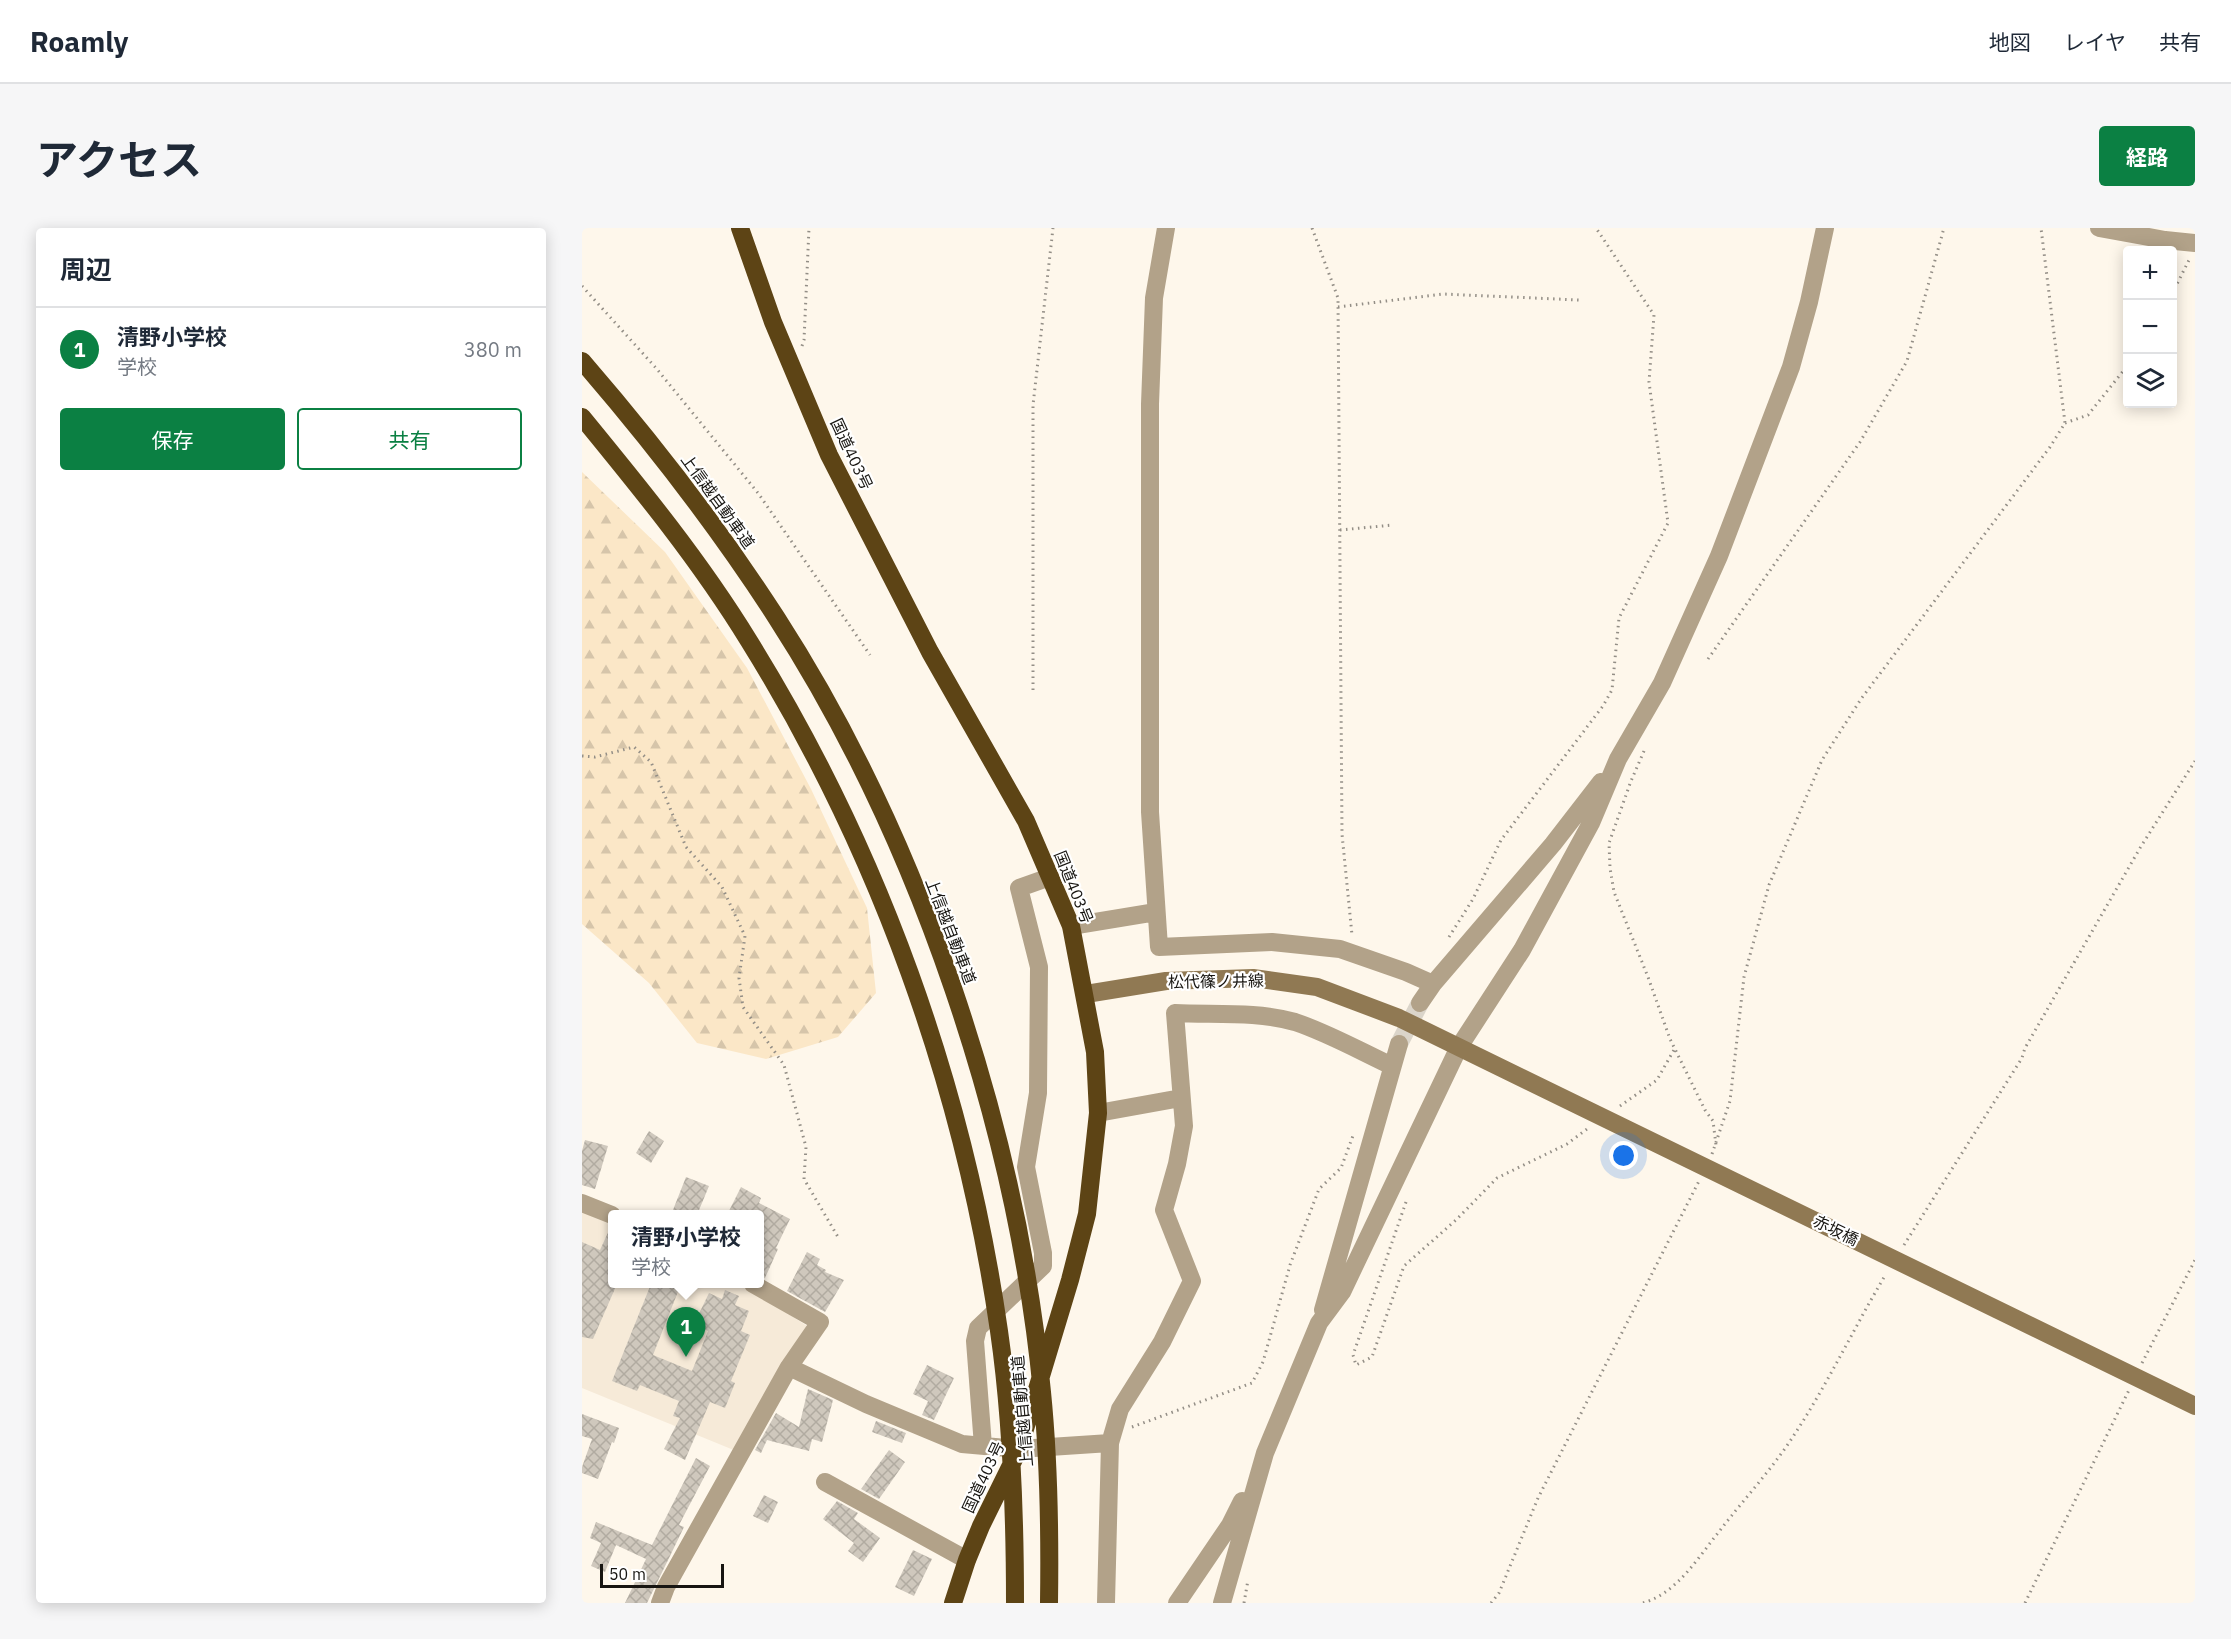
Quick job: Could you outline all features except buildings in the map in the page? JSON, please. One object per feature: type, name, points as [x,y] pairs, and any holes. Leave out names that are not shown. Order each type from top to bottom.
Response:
[{"type":"highway","name":"国道403号","points":[[740,228],[773,322],[829,455],[930,652],[1026,821],[1071,926],[1086,994],[1095,1052],[1098,1113],[1087,1214],[1070,1281],[1018,1449],[967,1560],[953,1603]]},
{"type":"highway","name":"上信越自動車道","points":[[582,361],[666,463],[726,542],[777,619],[818,687],[860,766],[908,873],[938,949],[980,1077],[1018,1228],[1031,1304],[1042,1391],[1050,1543],[1049,1603]]},
{"type":"highway","name":"上信越自動車道","points":[[582,417],[644,492],[700,568],[748,639],[789,708],[830,787],[866,864],[899,944],[926,1018],[950,1099],[983,1241],[999,1333],[1007,1407],[1015,1552],[1015,1603]]},
{"type":"main road","name":"松代篠ノ井線","points":[[1086,994],[1166,981],[1253,978],[1317,987],[1399,1018],[1477,1055]]},
{"type":"main road","name":"赤坂橋","points":[[1477,1055],[2195,1406]]},
{"type":"street","points":[[1166,228],[1154,298],[1150,404],[1150,801],[1159,947],[1272,942],[1340,949],[1433,984]]},
{"type":"street","points":[[1319,1323],[1342,1292],[1459,1047],[1522,950],[1591,823],[1618,759],[1662,683],[1719,556],[1791,367],[1809,302],[1825,228]]},
{"type":"street","points":[[2099,228],[2165,240],[2193,250]]},
{"type":"street","points":[[1420,1003],[1433,984],[1553,844],[1618,759]]},
{"type":"street","points":[[983,1446],[975,1341],[978,1328],[1043,1266],[1043,1253],[1026,1167],[1038,1093],[1039,967],[1019,888],[1050,877]]},
{"type":"street","points":[[1071,926],[1156,912]]},
{"type":"street","points":[[1106,1603],[1111,1438],[1120,1409],[1162,1342],[1192,1281],[1164,1210],[1177,1164],[1184,1126],[1174,1013],[1254,1016],[1293,1022],[1329,1036],[1392,1066]]},
{"type":"street","points":[[1177,1603],[1230,1525],[1265,1453],[1319,1323],[1399,1044]]},
{"type":"street","points":[[1098,1113],[1181,1098]]},
{"type":"street","points":[[582,1203],[608,1213]]},
{"type":"street","points":[[660,1603],[666,1587],[789,1367],[820,1322],[760,1288]]},
{"type":"street","points":[[789,1367],[866,1404],[962,1444],[1018,1449],[1111,1438]]},
{"type":"street","points":[[1222,1603],[1265,1453]]},
{"type":"street","points":[[825,1482],[967,1560]]},
{"type":"path","points":[[801,349],[804,340],[809,228]]},
{"type":"path","points":[[1033,690],[1033,405],[1053,228]]},
{"type":"path","points":[[1312,228],[1338,298],[1342,834],[1354,954]]},
{"type":"path","points":[[1447,939],[1473,899],[1501,840],[1603,706],[1612,690],[1619,618],[1668,523],[1649,382],[1654,315],[1596,228]]},
{"type":"path","points":[[1708,659],[1860,442],[1907,361],[1944,228]]},
{"type":"path","points":[[2040,228],[2065,423]]},
{"type":"path","points":[[2177,284],[2193,250]]},
{"type":"path","points":[[582,286],[656,368],[758,493],[870,655]]},
{"type":"path","points":[[1338,308],[1443,294],[1579,300]]},
{"type":"path","points":[[1711,1158],[1730,1101],[1744,977],[1769,885],[1822,760],[1861,699],[2043,456],[2065,423],[2088,415],[2123,370]]},
{"type":"path","points":[[1340,530],[1393,525]]},
{"type":"path","points":[[582,756],[595,758],[634,747],[651,762],[686,847],[722,887],[745,936],[739,978],[743,1007],[784,1065],[806,1147],[804,1179],[838,1238]]},
{"type":"path","points":[[1644,751],[1610,843],[1610,868],[1614,892],[1675,1048],[1705,1110],[1713,1121],[1716,1147]]},
{"type":"path","points":[[1902,1247],[2022,1058],[2025,1047],[2140,848],[2195,761]]},
{"type":"path","points":[[1612,1112],[1657,1080],[1675,1048]]},
{"type":"path","points":[[1111,1438],[1251,1383],[1263,1362],[1290,1265],[1319,1189],[1341,1168],[1357,1125]]},
{"type":"path","points":[[1408,1195],[1353,1355],[1356,1365],[1372,1357],[1404,1266],[1457,1219],[1497,1178],[1567,1144],[1594,1125]]},
{"type":"path","points":[[1491,1603],[1499,1593],[1538,1498],[1700,1179]]},
{"type":"path","points":[[2140,1367],[2195,1260]]},
{"type":"path","points":[[1643,1603],[1658,1599],[1684,1576],[1785,1448],[1822,1390],[1854,1328],[1890,1267]]},
{"type":"path","points":[[2025,1603],[2129,1389]]},
{"type":"shaded area","points":[[582,1208],[608,1218],[608,1288],[748,1288],[807,1326],[741,1453],[582,1388]]},
{"type":"green space","points":[[582,472],[665,552],[747,668],[811,789],[867,908],[876,993],[838,1037],[766,1059],[697,1043],[649,983],[582,924]]},
{"type":"tunnel","points":[[1399,1044],[1420,1003]]},
{"type":"place","name":"清野小学校","points":[[686,1357]]}]
